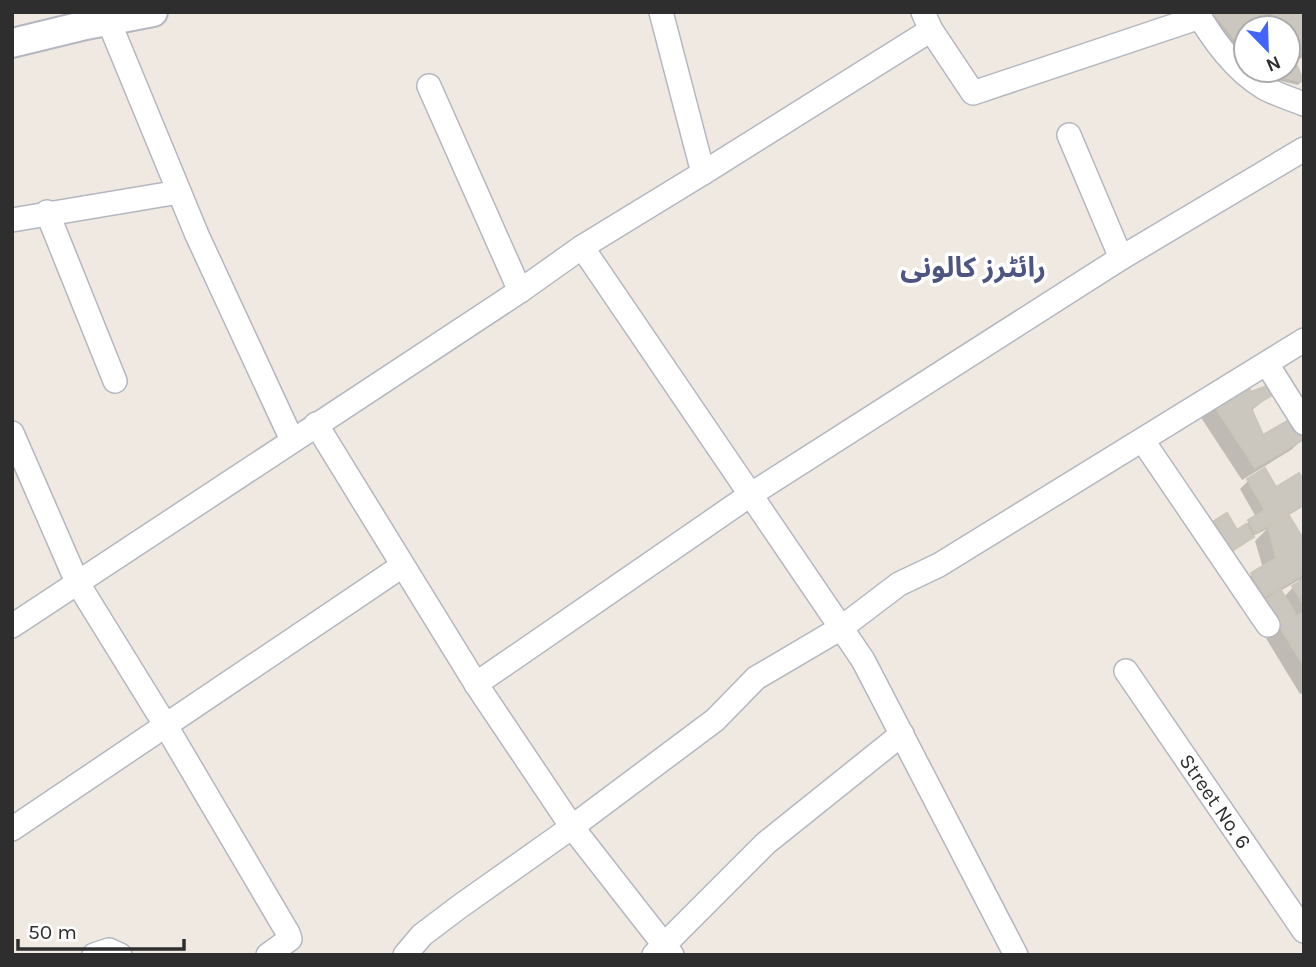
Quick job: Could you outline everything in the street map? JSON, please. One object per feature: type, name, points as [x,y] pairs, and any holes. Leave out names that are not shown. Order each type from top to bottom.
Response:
[{"type":"street","points":[[12,43],[92,20],[153,12]]},
{"type":"street","points":[[661,12],[703,173]]},
{"type":"street","points":[[12,626],[520,291],[582,247],[703,173],[927,21],[973,93],[1199,15],[1231,59],[1254,80],[1263,87],[1304,104]]},
{"type":"street","points":[[92,20],[179,192],[292,440]]},
{"type":"street","points":[[429,86],[520,291]]},
{"type":"street","points":[[1069,135],[1121,258]]},
{"type":"street","points":[[476,684],[750,495],[1121,258],[1304,149]]},
{"type":"street","points":[[12,220],[47,212],[179,192]]},
{"type":"street","points":[[47,212],[115,381]]},
{"type":"street","points":[[582,247],[863,660],[1016,955]]},
{"type":"street","points":[[405,955],[422,935],[715,720],[756,678],[841,628],[899,584],[939,565],[1304,340]]},
{"type":"street","points":[[1267,364],[1304,423]]},
{"type":"street","points":[[316,424],[476,684],[572,827],[663,952],[766,843],[902,734]]},
{"type":"street","points":[[12,433],[77,582],[288,933],[290,939],[268,955]]},
{"type":"street","points":[[1143,441],[1268,625]]},
{"type":"street","points":[[12,829],[402,566]]},
{"type":"street","name":"Street No. 6","points":[[1126,671],[1304,931]]},
{"type":"street","points":[[94,955],[110,950],[120,955]]},
{"type":"building","points":[[1213,12],[1265,12],[1266,14],[1232,14],[1232,36]]},
{"type":"building","points":[[1271,12],[1304,12],[1304,51],[1302,52],[1302,14]]},
{"type":"building","points":[[1247,383],[1251,392],[1269,385],[1272,395],[1251,408],[1263,435],[1294,417],[1304,433],[1304,439],[1255,468],[1210,399]]},
{"type":"building","points":[[1265,468],[1276,487],[1299,473],[1304,481],[1304,504],[1255,533],[1248,520],[1265,510],[1247,479]]},
{"type":"building","points":[[1227,513],[1237,530],[1246,524],[1254,537],[1231,551],[1214,521]]},
{"type":"building","points":[[1288,514],[1304,540],[1304,574],[1265,597],[1251,573],[1276,558],[1268,526]]},
{"type":"building","points":[[1304,579],[1304,604],[1292,586]]},
{"type":"building","points":[[1281,590],[1297,616],[1304,612],[1304,666],[1264,601]]},
{"type":"district","name":"رائٹرز کالونی","points":[[973,267]]}]
